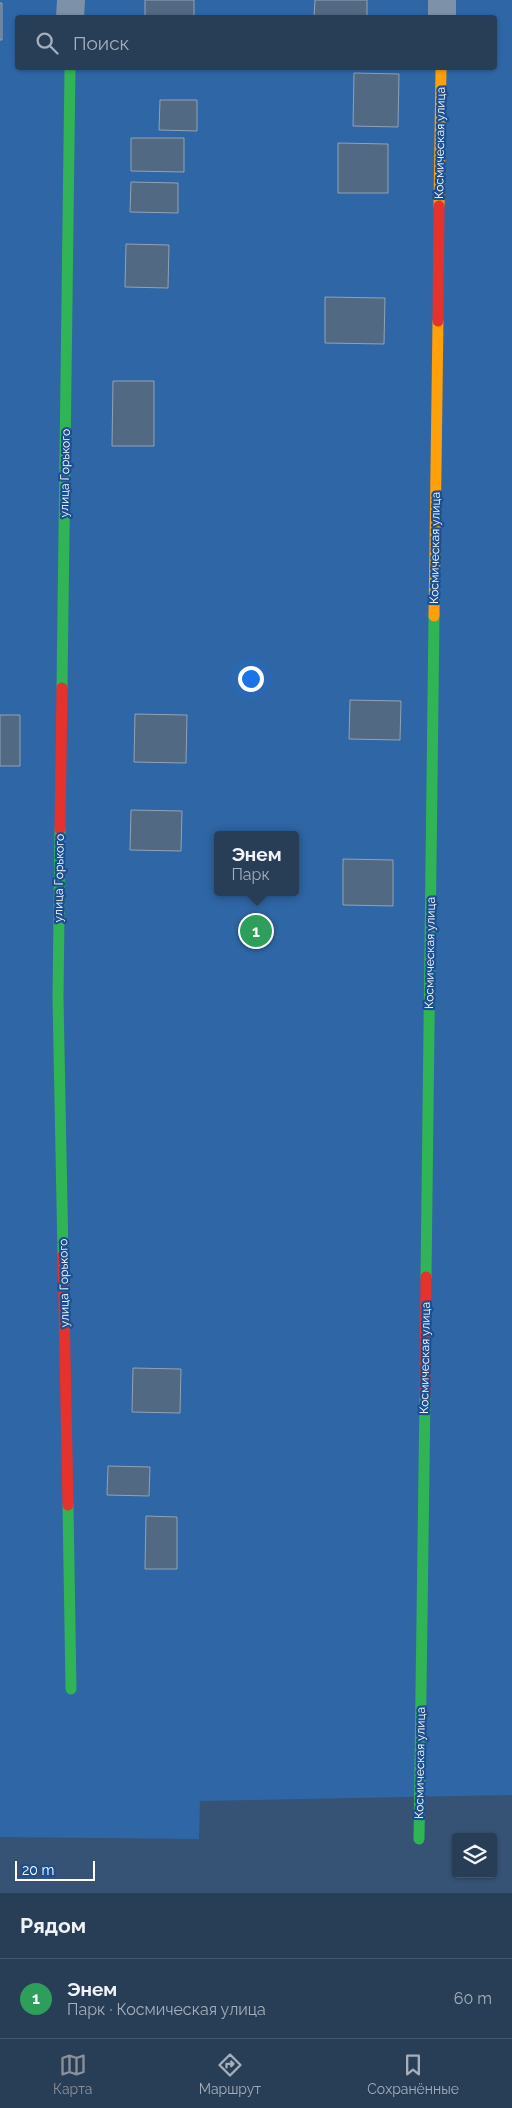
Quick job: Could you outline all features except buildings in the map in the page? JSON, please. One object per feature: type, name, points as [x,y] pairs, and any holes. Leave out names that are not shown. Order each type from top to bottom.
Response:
[{"type":"street","points":[[70,15],[71,0]]},
{"type":"street","points":[[442,0],[442,15]]},
{"type":"street","name":"улица Горького","points":[[70,70],[58,998],[71,1689]]},
{"type":"street","name":"Космическая улица","points":[[419,1839],[441,70]]},
{"type":"shaded area","points":[[0,0],[512,0],[512,1795],[200,1801],[199,1839],[0,1837]]},
{"type":"traffic: fast","points":[[62,688],[70,70]]},
{"type":"traffic: fast","points":[[426,1277],[434,616]]},
{"type":"traffic: fast","points":[[60,829],[58,998],[63,1255]]},
{"type":"traffic: fast","points":[[419,1839],[425,1396]]},
{"type":"traffic: fast","points":[[68,1505],[71,1689]]},
{"type":"traffic: slow","points":[[439,206],[441,70]]},
{"type":"traffic: slow","points":[[434,616],[438,321]]},
{"type":"traffic: jam","points":[[438,321],[439,206]]},
{"type":"traffic: jam","points":[[60,829],[62,688]]},
{"type":"traffic: jam","points":[[63,1255],[68,1505]]},
{"type":"traffic: jam","points":[[425,1396],[426,1277]]},
{"type":"place","name":"Энем","points":[[256,931]]}]
